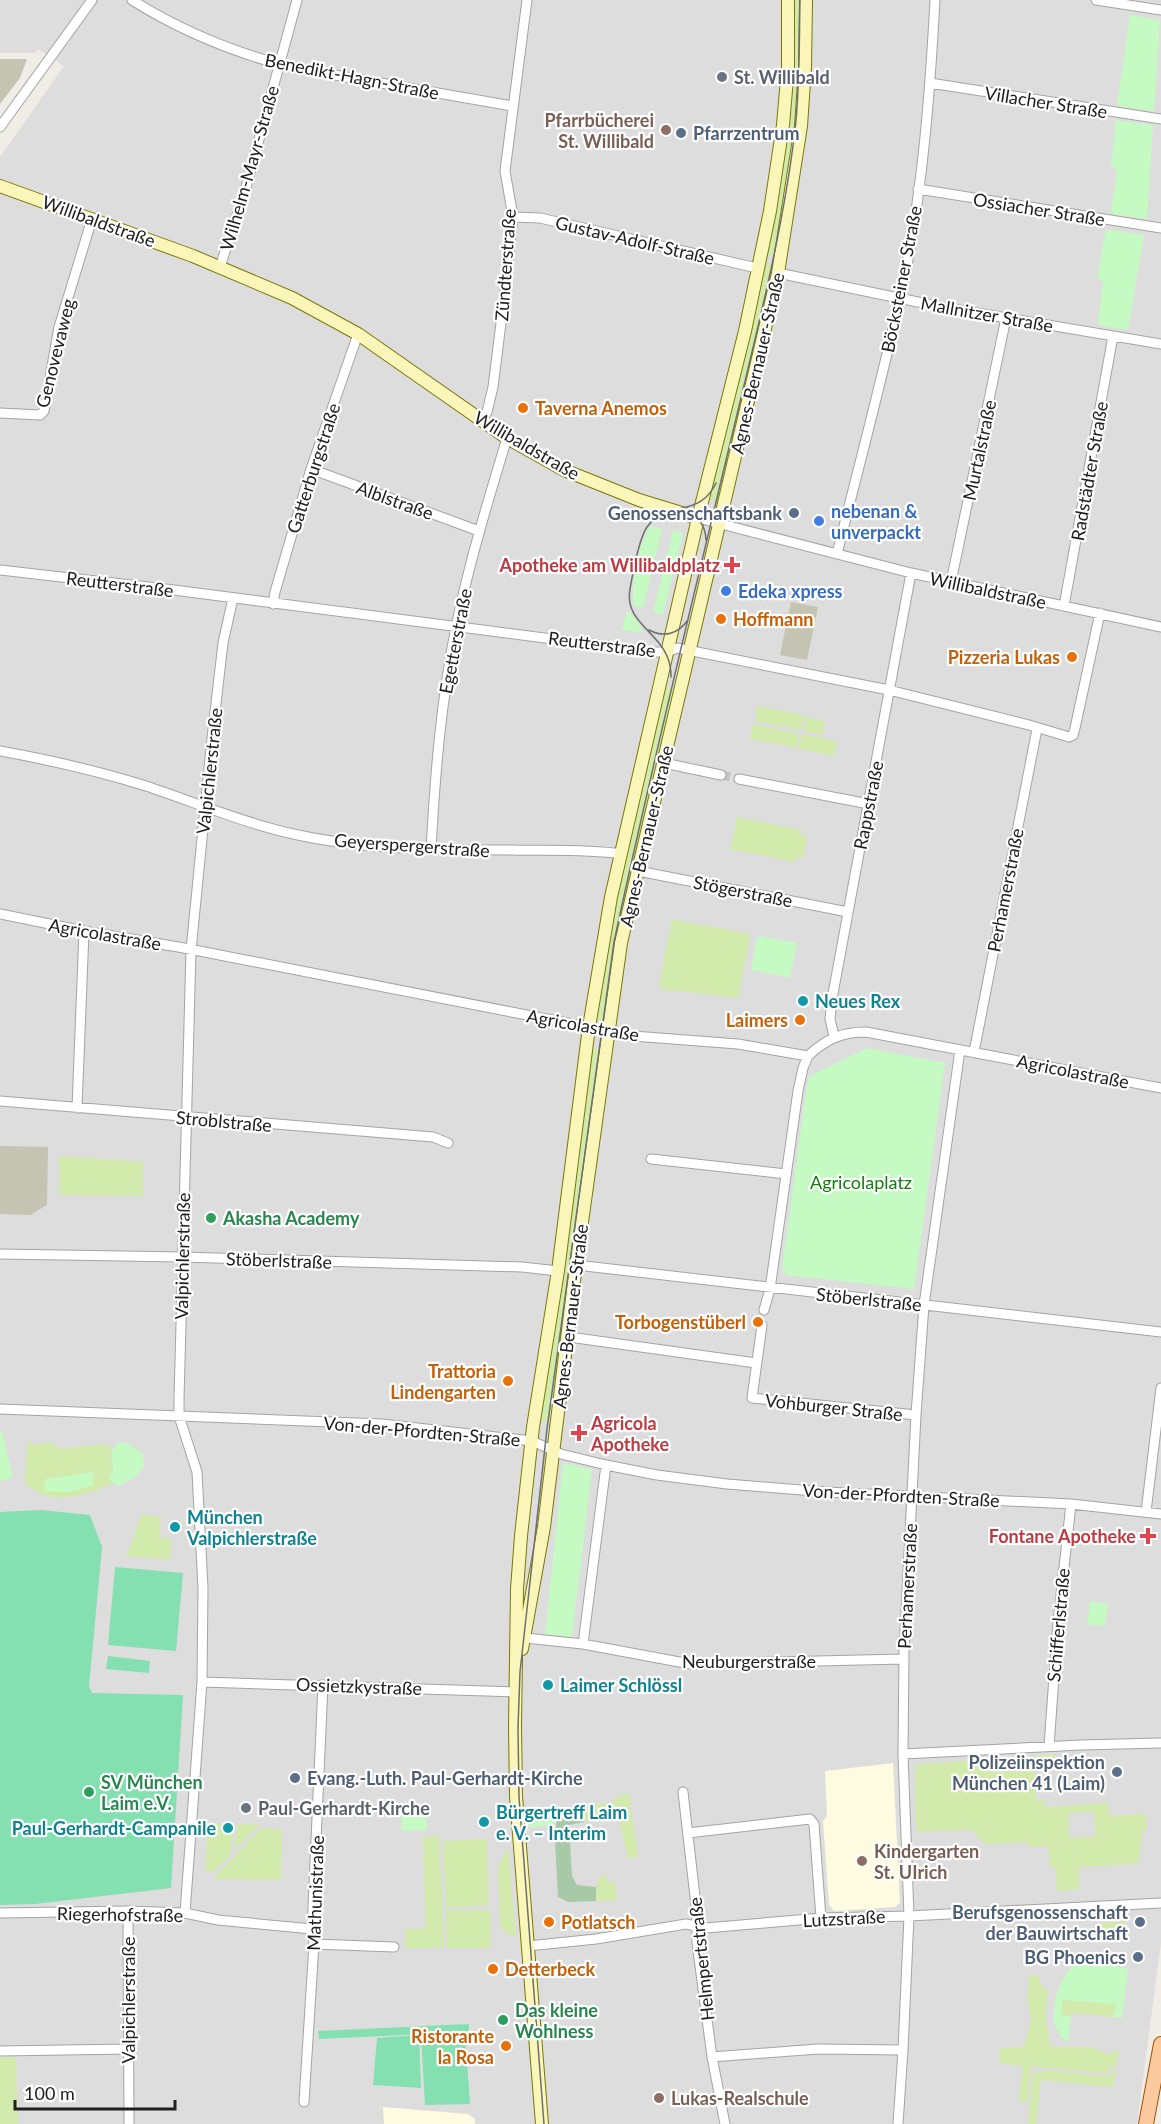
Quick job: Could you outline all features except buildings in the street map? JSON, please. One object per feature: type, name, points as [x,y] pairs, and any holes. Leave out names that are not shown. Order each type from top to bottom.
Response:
[{"type":"main road","name":"Agnes-Bernauer-Straße","points":[[542,2124],[516,1796],[517,1589],[532,1441],[558,1271],[589,1027],[603,938],[698,518],[745,332],[772,200],[783,126],[788,67],[788,0]]},
{"type":"main road","name":"Agnes-Bernauer-Straße","points":[[517,1686],[544,1527],[576,1265],[610,1032],[614,982],[621,943],[778,273],[801,126],[806,0]]},
{"type":"main road","name":"Willibaldstraße","points":[[0,186],[220,267],[292,298],[358,334],[507,438],[564,470],[637,499],[698,518]]},
{"type":"main road","points":[[1146,2124],[1161,2044]]},
{"type":"street","points":[[0,127],[92,0]]},
{"type":"street","name":"Benedikt-Hagn-Straße","points":[[132,0],[166,21],[222,46],[280,64],[512,106]]},
{"type":"street","name":"Wilhelm-Mayr-Straße","points":[[220,267],[246,187],[297,0]]},
{"type":"street","name":"Zündterstraße","points":[[482,421],[490,404],[494,383],[513,217],[505,171],[527,0]]},
{"type":"street","name":"Böcksteiner Straße","points":[[837,554],[899,299],[918,189],[930,83],[935,0]]},
{"type":"street","points":[[1096,0],[1161,10]]},
{"type":"street","name":"Villacher Straße","points":[[930,83],[1161,119]]},
{"type":"street","name":"Ossiacher Straße","points":[[918,189],[1161,228]]},
{"type":"street","name":"Gustav-Adolf-Straße","points":[[513,217],[540,218],[757,268]]},
{"type":"street","name":"Genovevaweg","points":[[0,413],[40,415],[44,411],[59,327],[92,219]]},
{"type":"street","name":"Mallnitzer Straße","points":[[778,273],[899,299],[1161,344]]},
{"type":"street","name":"Murtalstraße","points":[[951,582],[1006,318]]},
{"type":"street","name":"Gatterburgstraße","points":[[273,603],[311,469],[358,334]]},
{"type":"street","name":"Radstädter Straße","points":[[1065,606],[1113,336]]},
{"type":"street","name":"Egetterstraße","points":[[431,850],[438,741],[456,627],[479,531],[507,438]]},
{"type":"street","name":"Alblstraße","points":[[311,469],[479,531]]},
{"type":"street","name":"Willibaldstraße","points":[[698,518],[911,573],[1161,627]]},
{"type":"street","name":"Reutterstraße","points":[[0,570],[653,652],[668,652],[677,648],[890,690],[1068,737],[1073,735],[1100,613]]},
{"type":"street","name":"Rappstraße","points":[[834,1036],[830,1019],[911,573]]},
{"type":"street","name":"Valpichlerstraße","points":[[184,1913],[202,1682],[203,1588],[196,1472],[179,1416],[191,950],[204,807],[223,643],[232,598]]},
{"type":"street","name":"Perhamerstraße","points":[[974,1052],[1037,729]]},
{"type":"street","name":"Geyerspergerstraße","points":[[0,751],[78,767],[298,835],[367,845],[431,850],[587,851],[621,854]]},
{"type":"street","points":[[664,764],[721,775]]},
{"type":"street","points":[[739,778],[869,804]]},
{"type":"street","name":"Stögerstraße","points":[[638,871],[848,912]]},
{"type":"street","name":"Agricolastraße","points":[[0,914],[610,1032],[738,1044],[808,1056],[834,1036],[850,1032],[867,1032],[1161,1088]]},
{"type":"street","points":[[77,1108],[84,931]]},
{"type":"street","name":"Perhamerstraße","points":[[898,2124],[909,1916],[903,1754],[904,1659],[916,1414],[924,1305],[960,1050]]},
{"type":"street","points":[[764,1310],[770,1289],[798,1090],[808,1056]]},
{"type":"street","name":"Stroblstraße","points":[[0,1101],[433,1137],[448,1143]]},
{"type":"street","points":[[651,1159],[786,1174]]},
{"type":"street","name":"Stöberlstraße","points":[[0,1254],[182,1257],[558,1271]]},
{"type":"street","name":"Stöberlstraße","points":[[576,1265],[1161,1332]]},
{"type":"street","name":"Vohburger Straße","points":[[762,1325],[752,1398],[916,1414]]},
{"type":"street","points":[[568,1336],[756,1363]]},
{"type":"street","points":[[1146,1512],[1161,1388]]},
{"type":"street","name":"Von-der-Pfordten-Straße","points":[[0,1409],[382,1424],[532,1441],[553,1450],[606,1465],[657,1475],[737,1485],[912,1497],[1071,1504],[1161,1514]]},
{"type":"street","points":[[583,1644],[606,1465]]},
{"type":"street","name":"Schifferlstraße","points":[[1049,1746],[1058,1622],[1071,1504]]},
{"type":"street","name":"Neuburgerstraße","points":[[525,1638],[583,1644],[690,1664],[904,1659]]},
{"type":"street","name":"Ossietzkystraße","points":[[202,1682],[517,1686]]},
{"type":"street","name":"Mathunistraße","points":[[304,2102],[314,1944],[312,1929],[322,1685]]},
{"type":"street","points":[[903,1754],[1161,1743]]},
{"type":"street","name":"Helmpertstraße","points":[[683,1792],[697,1943],[712,2057],[725,2124]]},
{"type":"street","points":[[688,1833],[810,1820],[814,1824],[821,1918]]},
{"type":"street","name":"Lutzstraße","points":[[528,1946],[596,1939],[686,1924],[706,1928],[821,1918],[909,1916],[1161,1903]]},
{"type":"street","name":"Valpichlerstraße","points":[[128,1911],[129,2124]]},
{"type":"street","name":"Riegerhofstraße","points":[[0,1913],[128,1911],[184,1913],[218,1920],[312,1929]]},
{"type":"street","points":[[314,1944],[394,1947]]},
{"type":"street","points":[[0,2051],[128,2049]]},
{"type":"street","points":[[712,2057],[818,2049],[903,2050]]},
{"type":"shaded area","points":[[0,0],[1161,0],[1161,1943],[1137,2124],[0,2124],[0,157],[64,66],[38,49],[35,53],[0,53]]},
{"type":"shaded area","points":[[0,59],[27,59],[20,78],[0,104]]},
{"type":"shaded area","points":[[791,602],[818,607],[807,660],[780,655]]},
{"type":"shaded area","points":[[0,1146],[48,1147],[47,1205],[30,1215],[0,1214]]},
{"type":"shaded area","name":"Kindergarten St. UIrich","points":[[893,1763],[900,1903],[895,1907],[834,1911],[829,1905],[823,1821],[827,1816],[825,1771]]},
{"type":"shaded area","points":[[383,2107],[468,2114],[475,2119],[475,2124],[384,2124]]},
{"type":"green space","points":[[792,0],[803,0],[801,84],[778,258],[763,254]]},
{"type":"green space","points":[[1130,15],[1160,20],[1154,111],[1117,106]]},
{"type":"green space","points":[[1116,120],[1153,125],[1147,219],[1111,214],[1117,169],[1111,168]]},
{"type":"green space","points":[[1106,229],[1144,235],[1128,330],[1098,325],[1103,280],[1097,278]]},
{"type":"green space","points":[[761,262],[777,265],[721,502],[708,499]]},
{"type":"green space","points":[[650,526],[662,529],[643,608],[634,606],[633,587],[639,554]]},
{"type":"green space","points":[[673,531],[683,533],[663,615],[653,613]]},
{"type":"green space","points":[[627,611],[642,628],[641,632],[622,630]]},
{"type":"green space","points":[[664,687],[675,689],[607,1021],[593,1019],[606,944]]},
{"type":"green space","points":[[757,706],[804,715],[801,730],[755,721]]},
{"type":"green space","points":[[806,717],[825,721],[822,735],[804,731]]},
{"type":"green space","points":[[753,724],[799,734],[797,748],[750,739]]},
{"type":"green space","points":[[802,734],[837,741],[834,756],[799,749]]},
{"type":"green space","points":[[737,817],[801,830],[800,835],[807,836],[803,858],[796,857],[794,862],[730,849]]},
{"type":"green space","points":[[673,920],[748,933],[750,937],[738,998],[661,989],[659,986]]},
{"type":"green space","points":[[760,936],[797,943],[790,978],[751,970],[757,938]]},
{"type":"green space","name":"Agricolaplatz","points":[[867,1048],[945,1063],[914,1289],[787,1275],[782,1269],[808,1077]]},
{"type":"green space","points":[[589,1049],[603,1050],[562,1357],[558,1356],[549,1421],[539,1420]]},
{"type":"green space","points":[[59,1156],[143,1162],[143,1196],[59,1195]]},
{"type":"green space","points":[[0,1431],[2,1431],[13,1478],[0,1481]]},
{"type":"green space","points":[[27,1441],[35,1445],[50,1442],[61,1449],[104,1444],[112,1447],[113,1472],[110,1475],[110,1481],[114,1483],[88,1493],[69,1497],[50,1497],[38,1492],[25,1484]]},
{"type":"green space","points":[[119,1442],[129,1444],[143,1454],[144,1467],[135,1477],[119,1486],[110,1481],[110,1475],[113,1471],[112,1452]]},
{"type":"green space","points":[[563,1463],[592,1469],[572,1637],[545,1634]]},
{"type":"green space","points":[[93,1472],[93,1486],[68,1492],[45,1491],[45,1479]]},
{"type":"green space","name":"SV München Laim e.V.","points":[[41,1510],[90,1515],[102,1547],[89,1686],[92,1693],[183,1695],[171,1888],[35,1904],[0,1905],[0,1512]]},
{"type":"green space","points":[[142,1514],[161,1517],[160,1538],[171,1539],[171,1560],[126,1556]]},
{"type":"green space","points":[[115,1567],[183,1573],[176,1651],[108,1645]]},
{"type":"green space","points":[[1090,1601],[1108,1604],[1105,1626],[1087,1624]]},
{"type":"green space","points":[[108,1656],[150,1661],[149,1673],[106,1669]]},
{"type":"green space","points":[[1056,1754],[1056,1760],[1034,1762],[1036,1801],[1044,1800],[1045,1807],[1108,1803],[1109,1816],[1147,1814],[1146,1831],[1142,1831],[1139,1861],[1137,1864],[1079,1867],[1080,1889],[1057,1891],[1056,1868],[1050,1868],[1048,1846],[1029,1847],[1028,1842],[984,1844],[971,1830],[916,1832],[915,1769],[918,1764]],"holes":[[[1094,1812],[1095,1837],[1069,1838],[1068,1813]]]},
{"type":"green space","points":[[629,1794],[638,1857],[628,1859],[618,1816],[584,1822],[581,1806],[614,1802],[619,1795]]},
{"type":"green space","points":[[581,1806],[584,1822],[569,1825],[572,1876],[577,1885],[596,1887],[596,1901],[568,1902],[558,1897],[555,1841],[557,1810]]},
{"type":"green space","points":[[426,1807],[427,1830],[402,1831],[401,1808]]},
{"type":"green space","points":[[557,1810],[556,1824],[530,1828],[529,1814]]},
{"type":"green space","points":[[208,1824],[224,1824],[224,1833],[233,1833],[231,1854],[214,1872],[205,1872]]},
{"type":"green space","points":[[237,1824],[258,1824],[258,1826],[237,1848],[235,1846]]},
{"type":"green space","points":[[261,1828],[282,1829],[281,1880],[213,1879]]},
{"type":"green space","points":[[439,1836],[444,1948],[405,1948],[405,1929],[426,1928],[423,1837]]},
{"type":"green space","points":[[487,1839],[489,1905],[446,1908],[443,1841]]},
{"type":"green space","points":[[508,1848],[516,1937],[504,1932],[500,1924],[498,1866]]},
{"type":"green space","points":[[606,1875],[608,1881],[616,1884],[617,1900],[596,1901],[596,1887],[600,1876]]},
{"type":"green space","points":[[490,1910],[491,1948],[447,1948],[446,1911]]},
{"type":"green space","points":[[1126,1921],[1123,1935],[1125,1941],[1102,1942],[1102,1923]]},
{"type":"green space","points":[[1092,1955],[1128,1969],[1122,2018],[1113,2017],[1117,2004],[1063,2000],[1061,2015],[1071,2016],[1068,2042],[1059,2036],[1059,2030],[1056,2029],[1054,2008],[1056,1996],[1066,1974],[1082,1958]]},
{"type":"green space","points":[[1030,1973],[1039,1977],[1041,1985],[1047,1989],[1045,2018],[1052,2047],[1089,2047],[1109,2054],[1119,2049],[1116,2066],[1109,2066],[1108,2074],[1031,2066],[1027,2103],[1019,2102],[1023,2066],[999,2063],[1000,2048],[1024,2047],[1031,2020],[1027,1997]]},
{"type":"green space","points":[[1063,2000],[1118,2004],[1113,2017],[1072,2013],[1071,2016],[1061,2015]]},
{"type":"green space","points":[[469,2024],[469,2032],[319,2039],[318,2031]]},
{"type":"green space","points":[[465,2033],[470,2104],[425,2105],[421,2035]]},
{"type":"green space","points":[[419,2035],[421,2088],[373,2085],[377,2038]]},
{"type":"green space","points":[[16,2057],[18,2124],[0,2124],[0,2058]]},
{"type":"green space","points":[[1112,2069],[1116,2070],[1113,2087],[1041,2080],[1036,2124],[1028,2124],[1033,2072],[1043,2073],[1043,2070],[1110,2077]]},
{"type":"tunnel","points":[[721,775],[739,779]]},
{"type":"tram line","points":[[544,2124],[519,1797],[518,1727],[520,1672],[547,1429],[614,942],[757,332],[783,211],[797,114],[800,0]]},
{"type":"tram line","points":[[679,509],[701,501],[716,483]]},
{"type":"tram line","points":[[671,677],[669,662],[664,650],[640,622],[630,602],[630,589],[638,548],[647,527],[654,519],[673,511],[691,514],[699,520],[706,540]]},
{"type":"tram line","points":[[649,630],[660,634],[670,633],[680,629],[688,620]]},
{"type":"place","name":"St. Willibald","points":[[722,77]]},
{"type":"place","name":"Pfarrbücherei St. Willibald","points":[[666,130]]},
{"type":"place","name":"Pfarrzentrum","points":[[681,133]]},
{"type":"place","name":"Taverna Anemos","points":[[523,408]]},
{"type":"place","name":"Genossenschaftsbank","points":[[794,513]]},
{"type":"place","name":"nebenan & unverpackt","points":[[819,521]]},
{"type":"place","name":"Apotheke am Willibaldplatz","points":[[732,565]]},
{"type":"place","name":"Edeka xpress","points":[[726,591]]},
{"type":"place","name":"Hoffmann","points":[[721,619]]},
{"type":"place","name":"Pizzeria Lukas","points":[[1072,657]]},
{"type":"place","name":"Neues Rex","points":[[803,1001]]},
{"type":"place","name":"Laimers","points":[[800,1020]]},
{"type":"place","name":"Akasha Academy","points":[[211,1218]]},
{"type":"place","name":"Torbogenstüberl","points":[[758,1322]]},
{"type":"place","name":"Trattoria Lindengarten","points":[[508,1381]]},
{"type":"place","name":"Agricola Apotheke","points":[[579,1433]]},
{"type":"place","name":"München Valpichlerstraße","points":[[175,1527]]},
{"type":"place","name":"Fontane Apotheke","points":[[1148,1536]]},
{"type":"place","name":"Laimer Schlössl","points":[[548,1685]]},
{"type":"place","name":"Polizeiinspektion München 41 (Laim)","points":[[1117,1772]]},
{"type":"place","name":"Evang.-Luth. Paul-Gerhardt-Kirche","points":[[295,1778]]},
{"type":"place","name":"SV München Laim e.V.","points":[[89,1792]]},
{"type":"place","name":"Paul-Gerhardt-Kirche","points":[[246,1808]]},
{"type":"place","name":"Bürgertreff Laim e. V. – Interim","points":[[484,1822]]},
{"type":"place","name":"Paul-Gerhardt-Campanile","points":[[228,1828]]},
{"type":"place","name":"Kindergarten St. UIrich","points":[[862,1861]]},
{"type":"place","name":"Potlatsch","points":[[549,1922]]},
{"type":"place","name":"Berufsgenossenschaft der Bauwirtschaft","points":[[1140,1922]]},
{"type":"place","name":"BG Phoenics","points":[[1138,1957]]},
{"type":"place","name":"Detterbeck","points":[[493,1969]]},
{"type":"place","name":"Das kleine Wohlness","points":[[503,2020]]},
{"type":"place","name":"Ristorante la Rosa","points":[[506,2046]]},
{"type":"place","name":"Lukas-Realschule","points":[[659,2098]]}]
